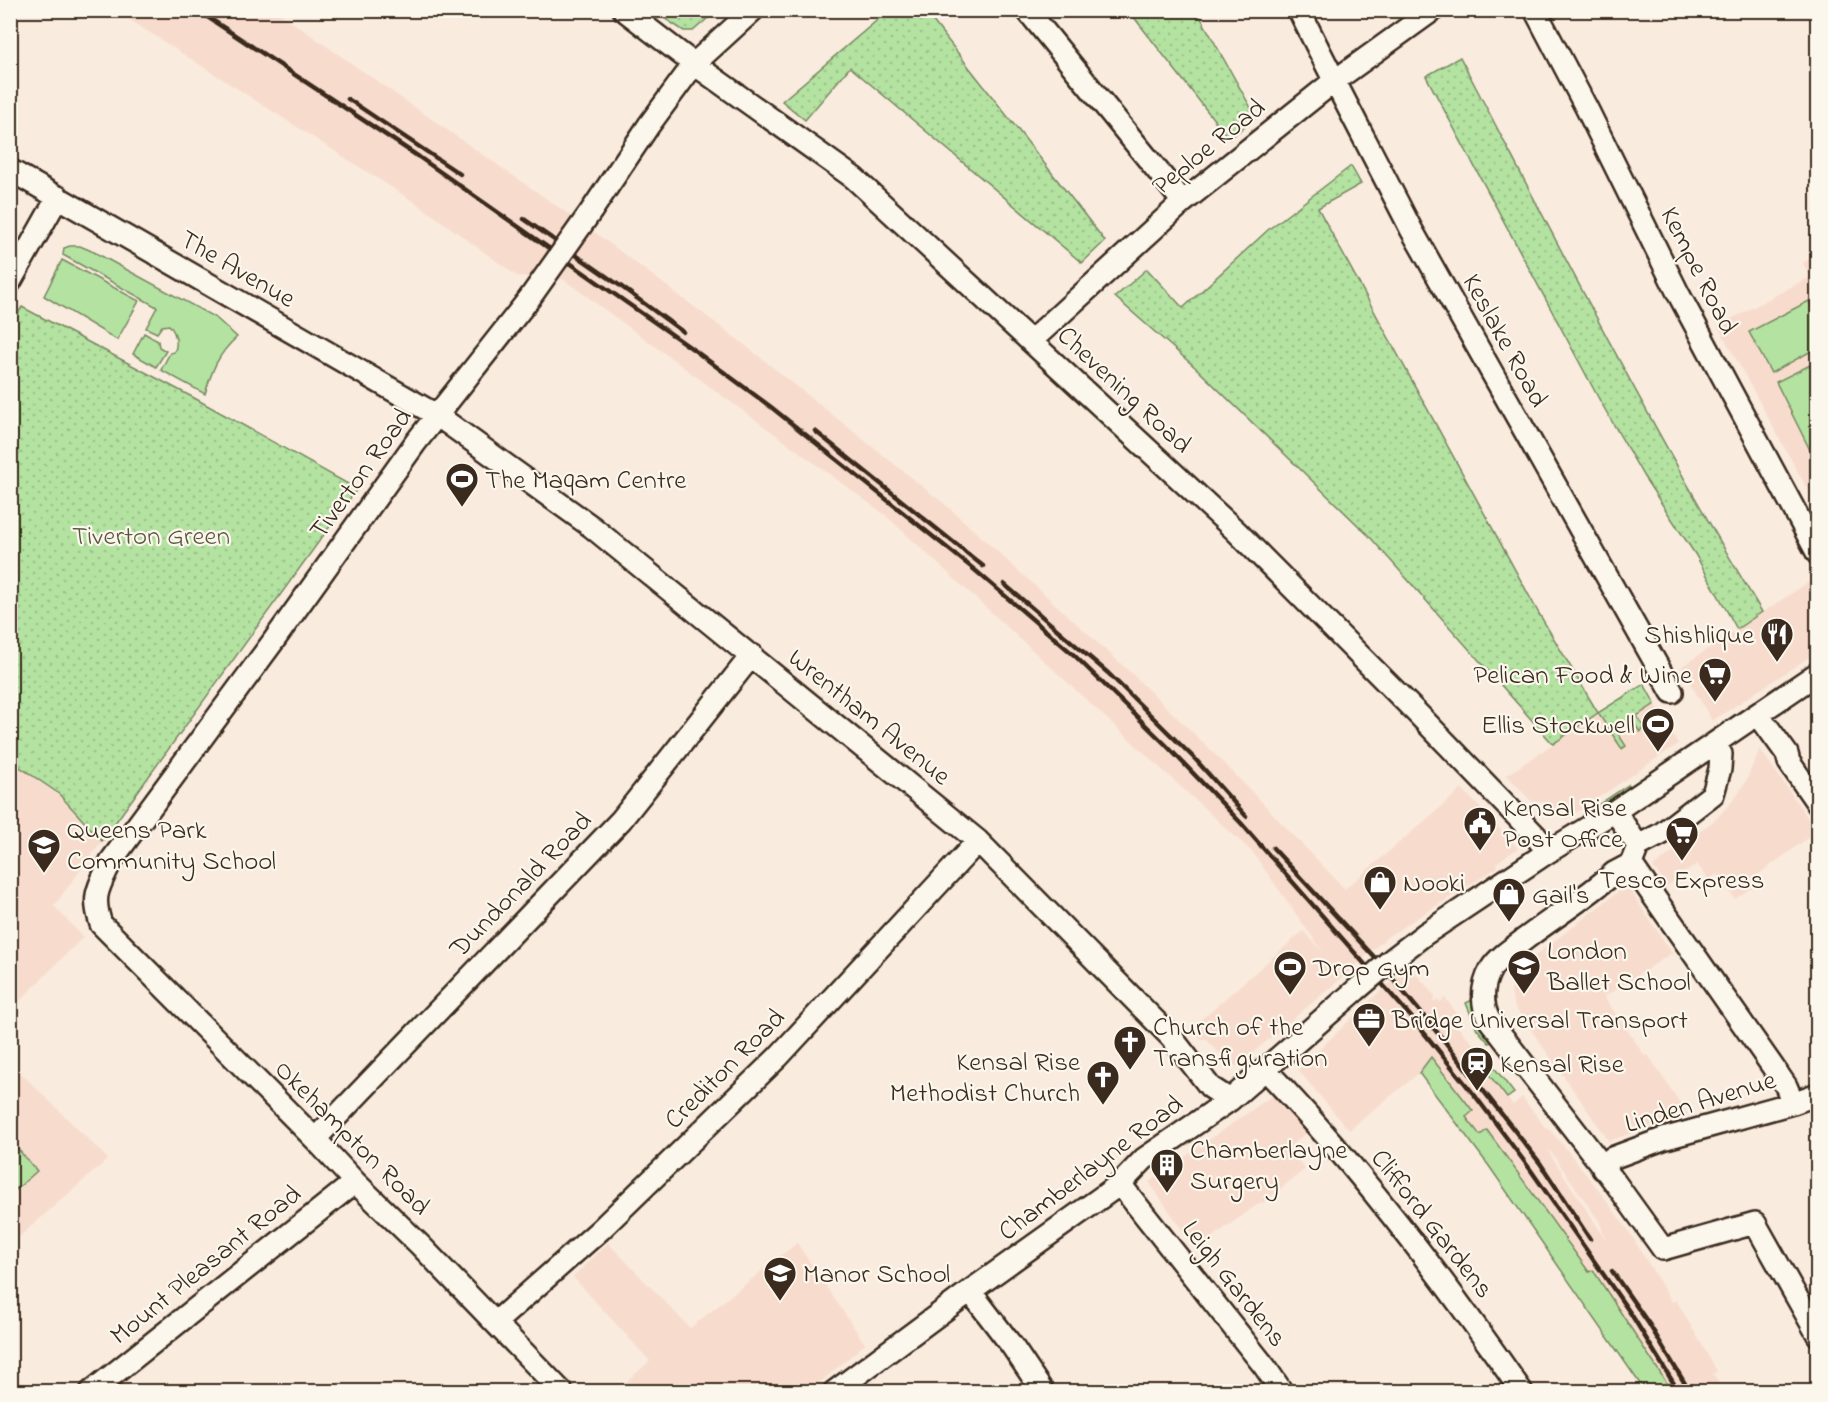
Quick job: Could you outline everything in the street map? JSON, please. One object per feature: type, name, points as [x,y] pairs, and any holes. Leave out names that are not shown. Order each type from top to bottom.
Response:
[{"type":"street","name":"Chevening Road","points":[[624,10],[854,178],[1236,531],[1427,723],[1548,852]]},
{"type":"street","name":"Tiverton Road","points":[[101,924],[96,910],[96,895],[111,861],[272,644],[416,442],[529,299],[694,63],[753,10]]},
{"type":"street","points":[[1027,10],[1183,202]]},
{"type":"street","name":"Keslake Road","points":[[1299,10],[1333,82],[1411,229],[1672,692]]},
{"type":"street","name":"Peploe Road","points":[[1031,341],[1183,202],[1333,82],[1433,10]]},
{"type":"street","name":"Kempe Road","points":[[1535,10],[1684,304],[1818,554]]},
{"type":"street","name":"The Avenue","points":[[10,170],[438,416]]},
{"type":"street","points":[[10,282],[58,197]]},
{"type":"street","name":"Wrentham Avenue","points":[[438,416],[592,527],[978,841],[1172,1038],[1210,1087],[1230,1100]]},
{"type":"street","name":"Dundonald Road","points":[[315,1139],[621,820],[752,655]]},
{"type":"street","name":"Chamberlayne Road","points":[[834,1392],[1120,1184],[1144,1159],[1230,1100],[1356,990],[1425,934],[1548,852],[1615,811],[1818,674]]},
{"type":"street","points":[[1758,714],[1787,754],[1789,762],[1818,804]]},
{"type":"street","points":[[1714,744],[1721,754],[1720,769],[1713,794],[1614,873],[1509,951],[1492,967],[1486,980],[1483,991],[1484,1008],[1488,1018],[1602,1169],[1614,1181],[1663,1250],[1755,1223],[1818,1335]]},
{"type":"street","points":[[1615,811],[1634,855],[1786,1086],[1793,1103]]},
{"type":"street","name":"Crediton Road","points":[[496,1322],[600,1230],[778,1057],[978,841]]},
{"type":"street","name":"Okehampton Road","points":[[101,924],[496,1322],[551,1388]]},
{"type":"street","name":"Clifford Gardens","points":[[1265,1069],[1349,1162],[1468,1313],[1522,1392]]},
{"type":"street","name":"Linden Avenue","points":[[1602,1169],[1612,1158],[1663,1138],[1793,1103],[1818,1094]]},
{"type":"street","name":"Mount Pleasant Road","points":[[91,1392],[355,1182]]},
{"type":"street","name":"Leigh Gardens","points":[[1120,1184],[1265,1367],[1282,1392]]},
{"type":"street","points":[[970,1291],[1012,1346],[1043,1392]]},
{"type":"shaded area","points":[[116,11],[276,11],[597,234],[741,342],[947,506],[1130,672],[1224,763],[1345,889],[1462,789],[1518,848],[1496,863],[1498,867],[1387,937],[1237,1066],[1230,1065],[1206,1039],[1202,1039],[1191,1028],[1303,931],[1323,952],[1253,853],[884,514],[563,279],[517,276],[422,207]]},
{"type":"shaded area","points":[[1817,255],[1817,507],[1718,326],[1810,277],[1803,263]]},
{"type":"shaded area","points":[[1810,581],[1817,595],[1817,652],[1712,721],[1681,667]]},
{"type":"shaded area","points":[[1644,684],[1678,744],[1567,819],[1557,816],[1542,801],[1530,800],[1507,775],[1611,705]]},
{"type":"shaded area","points":[[1760,749],[1817,831],[1755,877],[1759,883],[1735,899],[1717,874],[1709,880],[1697,864],[1667,886],[1653,867],[1716,819],[1736,797]]},
{"type":"shaded area","name":"Queens Park Community School","points":[[11,761],[58,793],[102,841],[54,906],[83,937],[11,1010]]},
{"type":"shaded area","points":[[1623,888],[1629,889],[1672,953],[1604,997],[1645,1056],[1648,1055],[1688,1115],[1609,1141],[1515,1007],[1511,994],[1518,969]]},
{"type":"shaded area","points":[[1410,967],[1435,996],[1433,1002],[1437,999],[1440,1002],[1445,998],[1462,1020],[1456,1025],[1490,1062],[1483,1067],[1513,1105],[1522,1097],[1594,1184],[1628,1230],[1672,1302],[1676,1300],[1717,1371],[1713,1374],[1724,1391],[1645,1391],[1489,1166],[1419,1073],[1349,1130],[1298,1070],[1377,994]],"holes":[[[1548,1151],[1551,1152],[1599,1221],[1606,1240]]]},
{"type":"shaded area","points":[[10,1062],[108,1159],[11,1244],[10,1244]]},
{"type":"shaded area","points":[[1276,1093],[1309,1131],[1289,1147],[1305,1169],[1263,1203],[1261,1202],[1196,1249],[1149,1182]]},
{"type":"shaded area","name":"Manor School","points":[[608,1243],[690,1328],[797,1243],[865,1344],[810,1391],[616,1391],[650,1361],[573,1277]]},
{"type":"green space","points":[[653,11],[716,11],[693,31],[684,31]]},
{"type":"green space","points":[[888,11],[925,11],[1105,241],[1082,263],[850,67],[805,120],[782,101]]},
{"type":"green space","points":[[1129,11],[1197,11],[1256,117],[1229,139]]},
{"type":"green space","points":[[1460,57],[1644,407],[1762,612],[1737,629],[1695,554],[1644,477],[1599,399],[1426,76]]},
{"type":"green space","points":[[1351,166],[1361,184],[1318,208],[1538,612],[1598,713],[1553,744],[1369,536],[1196,368],[1115,297],[1147,269],[1183,308],[1269,229]]},
{"type":"green space","points":[[80,246],[94,252],[216,318],[237,337],[216,363],[205,394],[161,370],[170,353],[174,352],[176,342],[175,334],[169,325],[162,326],[157,333],[146,328],[157,307],[63,255],[64,248]]},
{"type":"green space","points":[[62,260],[139,301],[117,340],[44,296]]},
{"type":"green space","points":[[1809,301],[1817,318],[1817,348],[1771,373],[1749,332]]},
{"type":"green space","name":"Tiverton Green","points":[[22,307],[196,399],[357,489],[102,841],[58,793],[11,761],[10,326]]},
{"type":"green space","points":[[144,333],[158,341],[159,347],[166,351],[156,367],[133,354]]},
{"type":"green space","points":[[1810,365],[1817,380],[1818,458],[1815,460],[1776,382]]},
{"type":"green space","points":[[1644,684],[1655,704],[1637,716],[1645,729],[1640,732],[1631,719],[1615,729],[1626,746],[1622,749],[1598,713]]},
{"type":"green space","points":[[1628,785],[1626,792],[1586,819],[1583,815]]},
{"type":"green space","points":[[1474,999],[1481,1027],[1492,1041],[1489,1043],[1477,1029],[1466,1003]]},
{"type":"green space","points":[[1431,1057],[1473,1111],[1466,1117],[1480,1135],[1487,1130],[1589,1272],[1593,1270],[1672,1391],[1645,1391],[1489,1166],[1419,1073]]},
{"type":"green space","points":[[1490,1062],[1514,1093],[1507,1098],[1483,1067]]},
{"type":"green space","points":[[10,1140],[37,1171],[11,1194],[10,1194]]},
{"type":"railway","points":[[197,10],[419,157],[694,350],[771,407],[976,571],[1074,655],[1241,823],[1412,1018],[1530,1169],[1631,1314],[1679,1392]]},
{"type":"railway","points":[[348,99],[460,174]]},
{"type":"railway","points":[[524,219],[683,332]]},
{"type":"railway","points":[[815,431],[983,566]]},
{"type":"railway","points":[[1004,584],[1108,673],[1196,760],[1246,816]]},
{"type":"railway","points":[[1273,848],[1377,960],[1446,1043],[1540,1163],[1590,1239]]},
{"type":"railway","points":[[1612,1271],[1649,1324],[1690,1392]]},
{"type":"place","name":"The Maqam Centre","points":[[462,508]]},
{"type":"place","name":"Shishlique","points":[[1777,663]]},
{"type":"place","name":"Pelican Food & Wine","points":[[1715,703]]},
{"type":"place","name":"Ellis Stockwell","points":[[1658,753]]},
{"type":"place","name":"Kensal Rise Post Office","points":[[1480,852]]},
{"type":"place","name":"Tesco Express","points":[[1682,862]]},
{"type":"place","name":"Queens Park Community School","points":[[44,874]]},
{"type":"place","name":"Nooki","points":[[1380,911]]},
{"type":"place","name":"Gail's","points":[[1509,923]]},
{"type":"place","name":"London Ballet School","points":[[1524,995]]},
{"type":"place","name":"Drop Gym","points":[[1290,996]]},
{"type":"place","name":"Bridge Universal Transport","points":[[1369,1048]]},
{"type":"place","name":"Church of the Transfiguration","points":[[1130,1071]]},
{"type":"place","name":"Kensal Rise","points":[[1477,1092]]},
{"type":"place","name":"Kensal Rise Methodist Church","points":[[1103,1106]]},
{"type":"place","name":"Chamberlayne Surgery","points":[[1167,1194]]},
{"type":"place","name":"Manor School","points":[[780,1302]]}]
